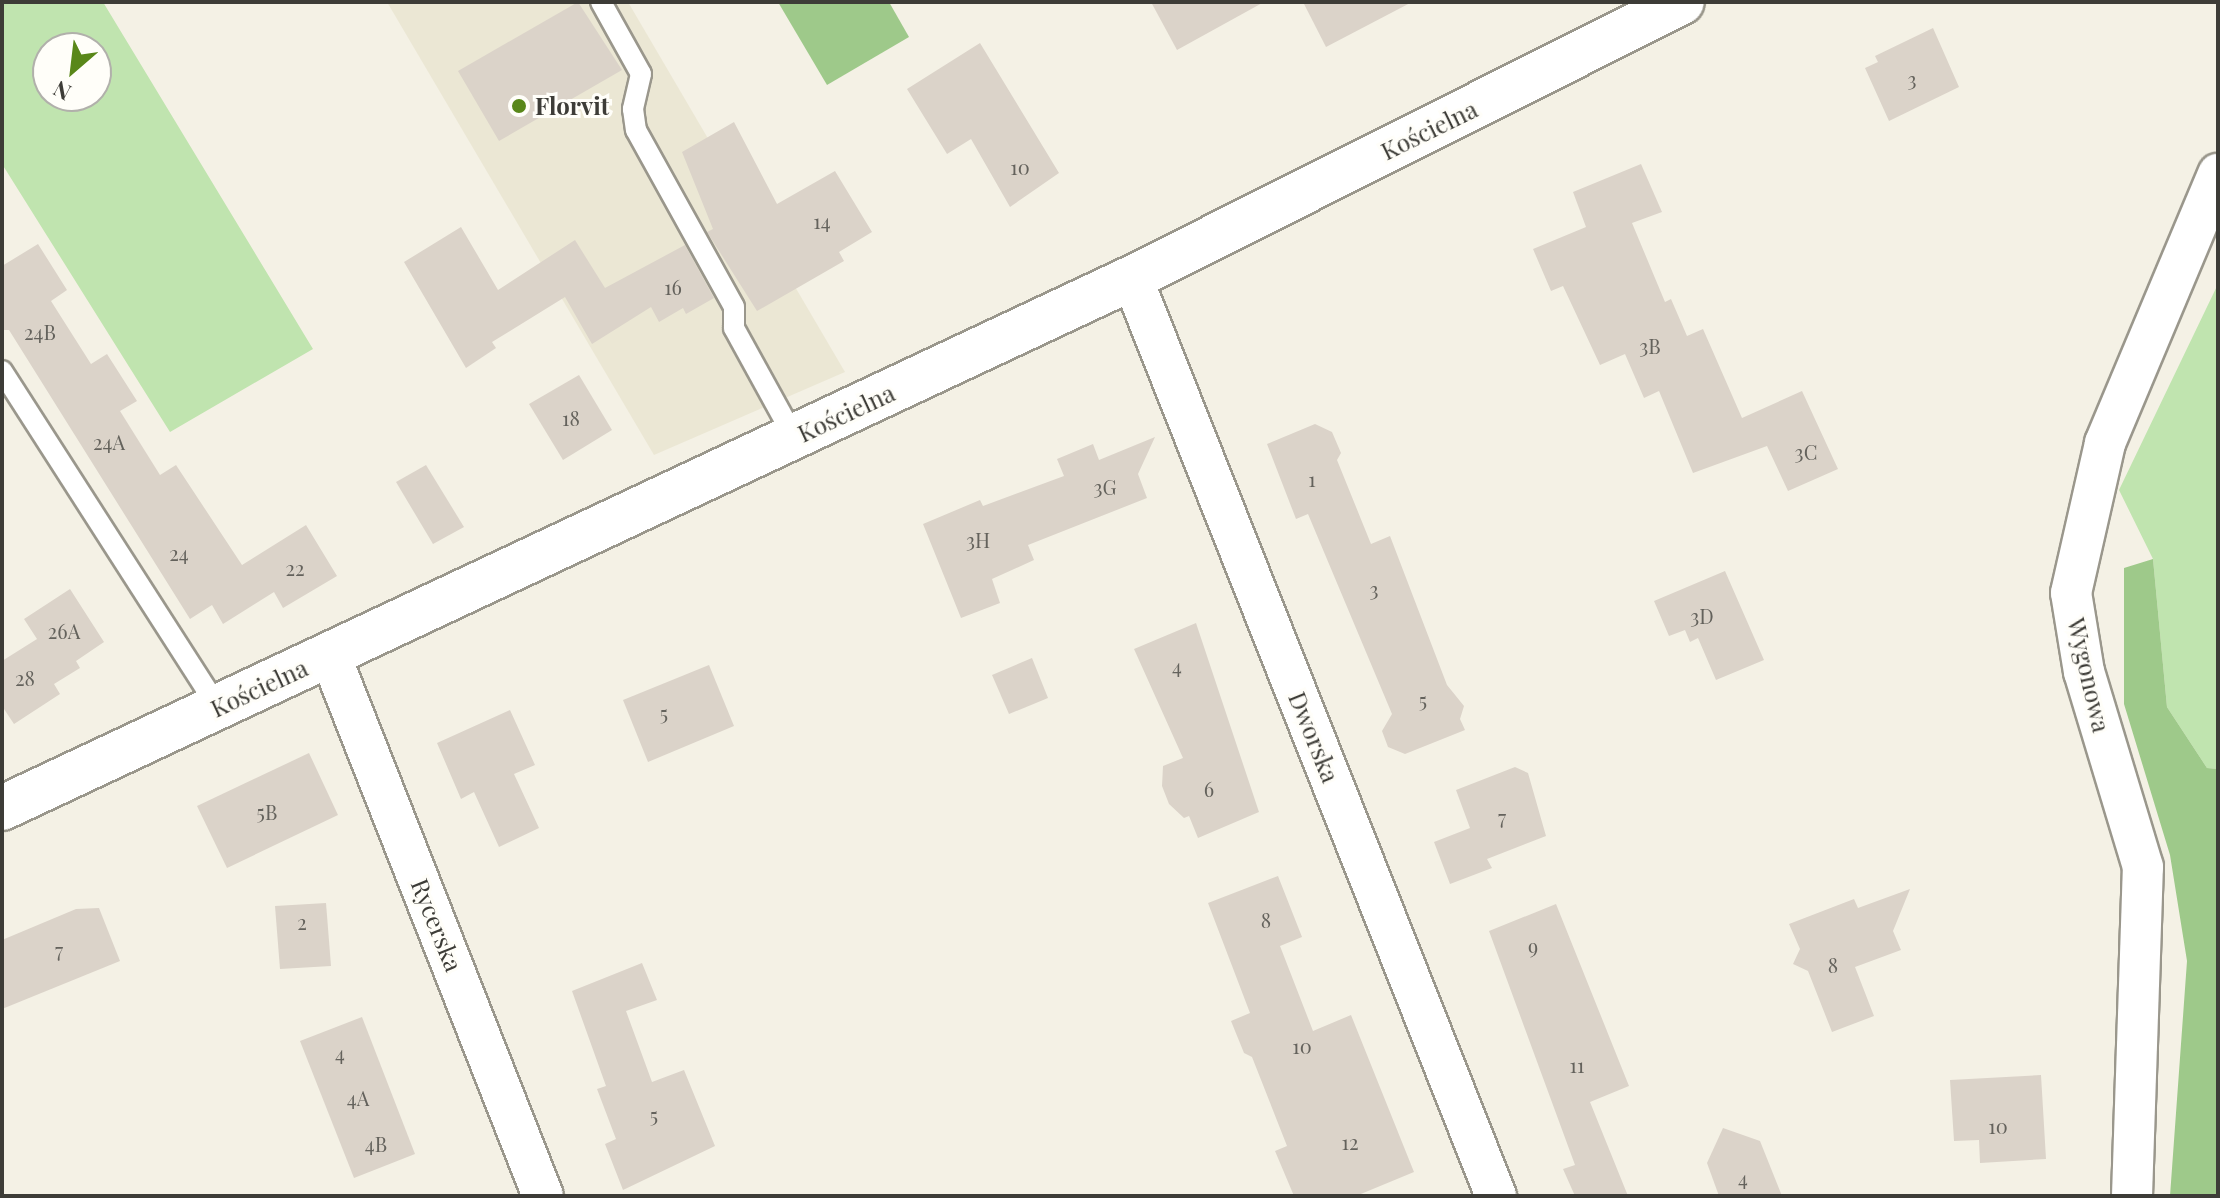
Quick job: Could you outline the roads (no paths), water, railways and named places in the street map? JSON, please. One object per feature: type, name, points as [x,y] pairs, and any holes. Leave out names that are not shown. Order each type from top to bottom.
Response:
[{"type":"street","name":"Kościelna","points":[[2,808],[1132,278],[1682,2]]},
{"type":"street","name":"Wygonowa","points":[[2132,1196],[2143,867],[2084,672],[2071,593],[2105,443],[2218,174]]},
{"type":"street","name":"Dworska","points":[[1132,278],[1496,1196]]},
{"type":"street","name":"Rycerska","points":[[330,655],[543,1196]]},
{"type":"lane","points":[[601,2],[641,74],[633,109],[636,130],[734,307],[734,328],[794,437]]},
{"type":"lane","points":[[2,371],[218,707]]},
{"type":"place","name":"Florvit","points":[[519,106]]}]
